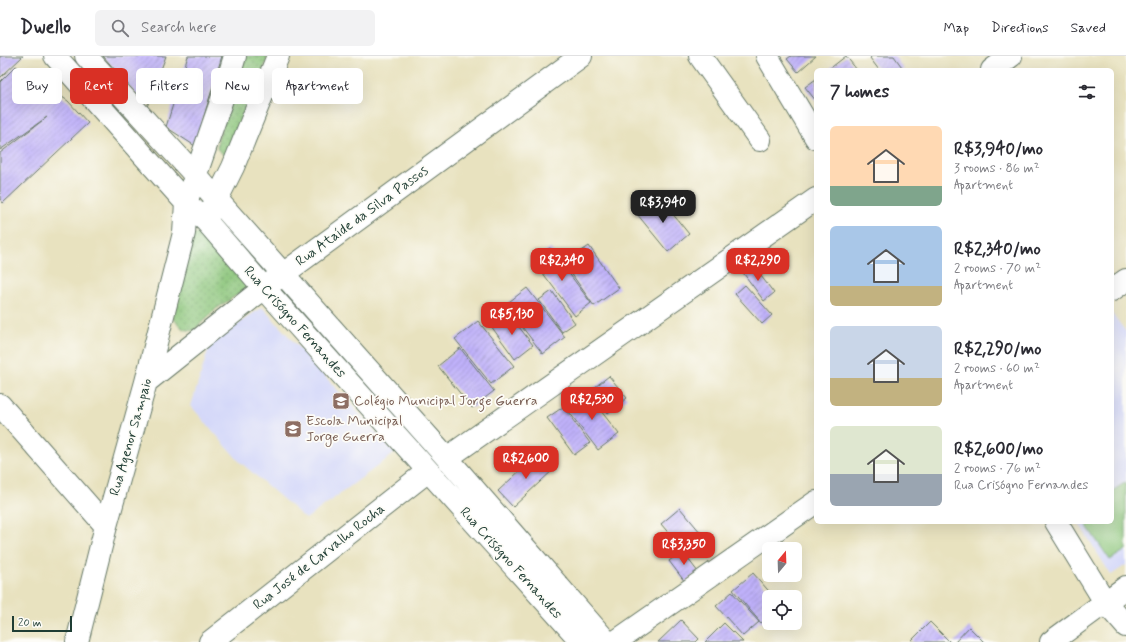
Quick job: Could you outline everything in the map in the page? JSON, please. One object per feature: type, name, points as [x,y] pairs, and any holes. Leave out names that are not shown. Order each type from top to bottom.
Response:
[{"type":"street","name":"Rua Crisógno Fernandes","points":[[55,56],[186,203],[206,221],[264,288],[582,642]]},
{"type":"street","name":"Rua Crisógno Fernandes","points":[[86,56],[196,176],[448,458],[607,642]]},
{"type":"street","name":"Rua Agenor Sampaio","points":[[77,642],[106,526],[146,382],[184,233],[186,203],[222,99],[235,56]]},
{"type":"street","points":[[184,233],[206,221],[232,167],[278,56]]},
{"type":"street","name":"Rua Ataíde da Silva Passos","points":[[146,382],[264,288],[581,56]]},
{"type":"street","points":[[700,56],[760,140]]},
{"type":"street","points":[[767,56],[814,135]]},
{"type":"street","points":[[995,68],[1012,56]]},
{"type":"street","points":[[448,458],[814,200]]},
{"type":"street","points":[[1114,289],[1126,280]]},
{"type":"street","points":[[0,405],[106,526]]},
{"type":"street","name":"Rua José de Carvalho Rocha","points":[[210,642],[428,471]]},
{"type":"street","points":[[615,642],[814,503]]},
{"type":"street","points":[[1057,524],[1105,602],[1126,626]]},
{"type":"street","points":[[1051,642],[1126,587]]},
{"type":"shaded area","name":"Escola Municipal Jorge Guerra","points":[[262,307],[395,453],[306,519],[239,461],[191,406],[210,344]]},
{"type":"shaded area","points":[[1114,316],[1126,332],[1126,565],[1111,575],[1079,524],[1114,524]]},
{"type":"green space","points":[[246,56],[268,56],[264,68],[242,68]]},
{"type":"green space","points":[[230,104],[252,104],[235,153],[224,155],[217,149],[218,139]]},
{"type":"green space","points":[[198,232],[205,234],[250,286],[216,309],[193,331],[183,329],[172,318],[190,238]]},
{"type":"green space","points":[[1126,482],[1126,550],[1110,560],[1085,524],[1114,524],[1114,490]]},
{"type":"building","points":[[0,56],[23,56],[0,78]]},
{"type":"building","points":[[103,56],[166,56],[162,68],[136,68],[136,94],[128,85],[128,68],[113,68]]},
{"type":"building","points":[[188,56],[222,56],[218,68],[211,68],[211,93],[195,146],[166,127],[173,104],[203,104],[203,68],[184,68]]},
{"type":"building","points":[[791,56],[816,56],[798,72],[787,59]]},
{"type":"building","points":[[846,56],[855,68],[831,68]]},
{"type":"building","points":[[872,56],[894,56],[903,68],[878,68],[870,58]]},
{"type":"building","points":[[12,70],[12,104],[62,104],[62,97],[68,101],[88,123],[3,203],[0,199],[0,153],[47,117],[0,150],[0,82]]},
{"type":"building","points":[[814,80],[814,98],[805,87]]},
{"type":"building","points":[[658,196],[689,234],[668,252],[637,214]]},
{"type":"building","points":[[589,246],[619,288],[594,306],[564,263]]},
{"type":"building","points":[[550,248],[591,303],[575,316],[533,260]]},
{"type":"building","points":[[751,263],[774,293],[764,301],[741,270]]},
{"type":"building","points":[[745,285],[772,315],[762,324],[735,294]]},
{"type":"building","points":[[527,288],[565,337],[543,354],[505,305]]},
{"type":"building","points":[[552,291],[575,323],[562,332],[539,300]]},
{"type":"building","points":[[508,313],[533,345],[515,359],[491,326]]},
{"type":"building","points":[[478,321],[514,366],[491,384],[455,339]]},
{"type":"building","points":[[460,348],[494,391],[472,408],[438,366]]},
{"type":"building","points":[[609,376],[627,398],[608,413],[590,391]]},
{"type":"building","points":[[586,392],[619,434],[598,450],[566,408]]},
{"type":"building","points":[[563,407],[590,443],[574,455],[547,418]]},
{"type":"building","points":[[539,453],[554,469],[513,507],[498,491]]},
{"type":"building","points":[[680,508],[706,539],[687,555],[661,524]]},
{"type":"building","points":[[682,551],[698,572],[685,582],[669,561]]},
{"type":"building","points":[[753,573],[768,590],[762,590],[762,622],[761,623],[733,590]]},
{"type":"building","points":[[732,592],[759,622],[743,636],[716,606]]},
{"type":"building","points":[[681,620],[699,639],[696,642],[658,642]]},
{"type":"building","points":[[930,622],[950,642],[913,642],[912,640]]},
{"type":"building","points":[[724,623],[743,642],[705,642]]},
{"type":"building","points":[[969,627],[984,642],[955,642]]},
{"type":"place","name":"Colégio Municipal Jorge Guerra","points":[[341,401]]},
{"type":"place","name":"Escola Municipal Jorge Guerra","points":[[293,429]]}]
